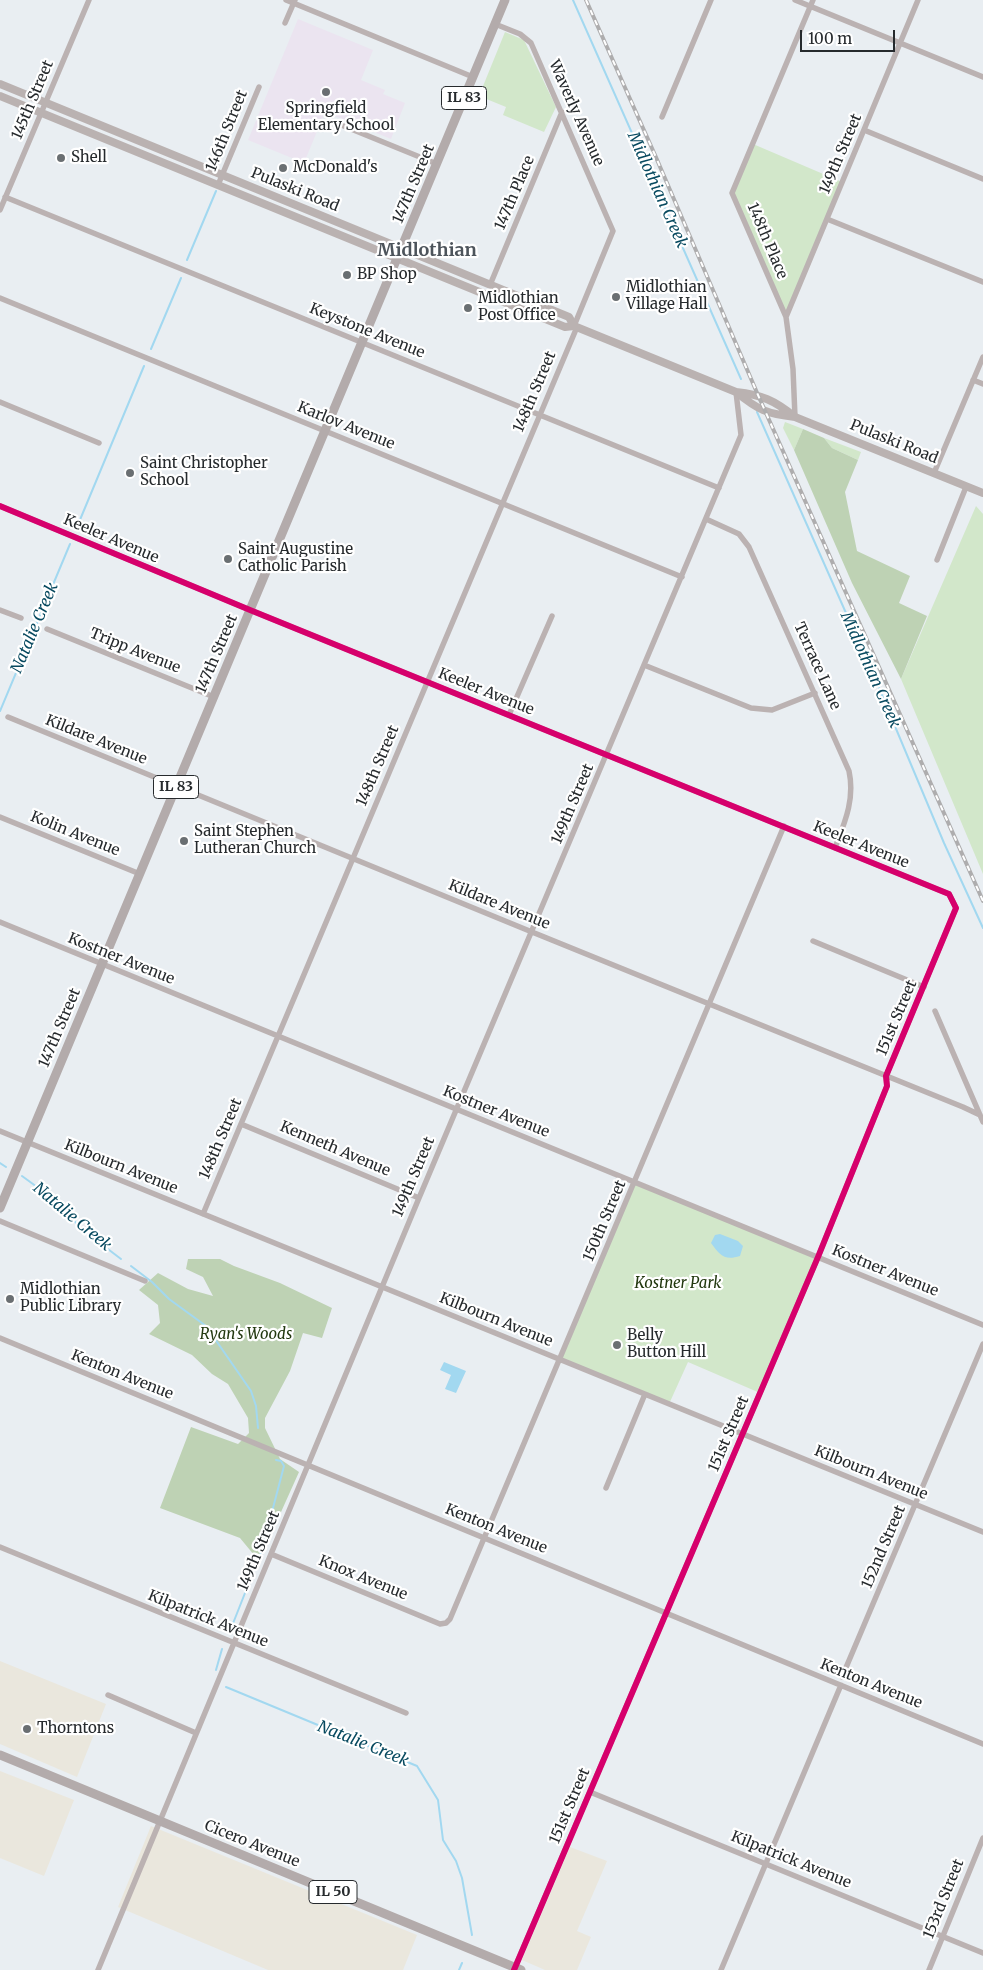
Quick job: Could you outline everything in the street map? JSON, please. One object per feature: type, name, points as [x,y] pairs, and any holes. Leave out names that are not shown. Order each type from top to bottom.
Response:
[{"type":"main road","name":"147th Street","points":[[0,1208],[505,0]]},
{"type":"main road","name":"Pulaski Road","points":[[0,84],[569,317],[575,327]]},
{"type":"main road","name":"Pulaski Road","points":[[0,96],[565,328],[575,327],[736,392],[758,395],[778,403],[795,416],[983,493]]},
{"type":"main road","name":"Pulaski Road","points":[[736,392],[752,406],[771,414],[795,416]]},
{"type":"main road","name":"Cicero Avenue","points":[[0,1755],[518,1969]]},
{"type":"street","name":"145th Street","points":[[0,210],[89,0]]},
{"type":"street","points":[[286,0],[473,77]]},
{"type":"street","points":[[662,117],[711,0]]},
{"type":"street","points":[[795,0],[812,3],[900,43],[983,77]]},
{"type":"street","name":"149th Street","points":[[786,317],[918,0]]},
{"type":"street","points":[[285,23],[294,2]]},
{"type":"street","name":"148th Place","points":[[795,416],[793,369],[786,317],[732,193],[812,3]]},
{"type":"street","name":"Waverly Avenue","points":[[495,24],[520,34],[531,43],[613,230]]},
{"type":"street","name":"146th Street","points":[[218,185],[258,87]]},
{"type":"street","name":"147th Place","points":[[490,285],[562,112]]},
{"type":"street","points":[[330,120],[437,164]]},
{"type":"street","points":[[864,130],[983,180]]},
{"type":"street","name":"Keystone Avenue","points":[[5,197],[719,488]]},
{"type":"street","points":[[827,218],[983,282]]},
{"type":"street","name":"148th Street","points":[[204,1214],[426,681],[540,414],[613,230]]},
{"type":"street","name":"Karlov Avenue","points":[[0,298],[682,577]]},
{"type":"street","points":[[934,473],[983,357]]},
{"type":"street","points":[[973,380],[983,384]]},
{"type":"street","name":"149th Street","points":[[98,1970],[419,1198],[741,435],[736,392]]},
{"type":"street","points":[[0,402],[99,443]]},
{"type":"street","points":[[937,560],[966,487]]},
{"type":"street","name":"Keeler Avenue","points":[[0,506],[250,610],[949,894],[956,908]]},
{"type":"street","name":"Terrace Lane","points":[[706,519],[739,534],[749,546],[849,771],[852,785],[848,813],[835,848]]},
{"type":"street","points":[[0,610],[21,618]]},
{"type":"street","points":[[509,715],[552,616]]},
{"type":"street","name":"Tripp Avenue","points":[[47,629],[214,697]]},
{"type":"street","points":[[644,666],[752,708],[772,710],[815,693]]},
{"type":"street","name":"Kildare Avenue","points":[[8,717],[963,1106],[980,1116]]},
{"type":"street","name":"Kolin Avenue","points":[[0,817],[140,874]]},
{"type":"street","name":"150th Street","points":[[446,1623],[450,1619],[784,826]]},
{"type":"street","name":"151st Street","points":[[518,1969],[590,1792],[818,1257],[888,1086],[886,1076],[956,908]]},
{"type":"street","name":"Kostner Avenue","points":[[0,922],[983,1325]]},
{"type":"street","points":[[813,942],[924,986]]},
{"type":"street","points":[[935,1011],[983,1122]]},
{"type":"street","name":"Kenneth Avenue","points":[[241,1124],[419,1198]]},
{"type":"street","name":"Kilbourn Avenue","points":[[0,1131],[983,1532]]},
{"type":"street","points":[[0,1221],[145,1281]]},
{"type":"street","name":"Kenton Avenue","points":[[0,1338],[983,1744]]},
{"type":"street","name":"152nd Street","points":[[842,1677],[983,1344]]},
{"type":"street","points":[[606,1488],[645,1394]]},
{"type":"street","name":"Kilpatrick Avenue","points":[[0,1547],[406,1713]]},
{"type":"street","name":"Knox Avenue","points":[[271,1554],[440,1624],[446,1623]]},
{"type":"street","points":[[721,1970],[841,1685]]},
{"type":"street","points":[[108,1695],[196,1733]]},
{"type":"street","name":"Kilpatrick Avenue","points":[[590,1792],[983,1953]]},
{"type":"street","name":"153rd Street","points":[[929,1970],[981,1848],[983,1838]]},
{"type":"shaded area","name":"Springfield Elementary School","points":[[298,19],[373,50],[361,80],[385,90],[383,94],[405,103],[391,139],[325,112],[304,163],[248,140]]},
{"type":"shaded area","points":[[0,1661],[106,1704],[77,1777],[0,1744]]},
{"type":"shaded area","points":[[0,1771],[74,1800],[44,1876],[0,1858]]},
{"type":"shaded area","points":[[151,1826],[417,1935],[403,1970],[268,1970],[118,1907]]},
{"type":"shaded area","points":[[570,1847],[607,1861],[577,1931],[591,1937],[577,1970],[545,1970],[522,1960]]},
{"type":"green space","points":[[505,32],[524,40],[556,107],[544,132],[503,115],[506,107],[479,96]]},
{"type":"green space","points":[[753,144],[842,182],[786,317],[732,193]]},
{"type":"green space","points":[[785,422],[803,429],[794,450],[783,428]]},
{"type":"green space","points":[[803,429],[824,438],[832,448],[858,460],[845,492],[857,551],[910,576],[899,603],[927,616],[901,679],[852,583],[794,450]]},
{"type":"green space","points":[[824,438],[861,452],[858,460],[832,448]]},
{"type":"green space","points":[[976,506],[983,514],[983,874],[901,679]]},
{"type":"green space","name":"Kostner Park","points":[[635,1182],[818,1257],[760,1393],[688,1362],[669,1404],[560,1359]]},
{"type":"green space","name":"Ryan's Woods","points":[[188,1259],[220,1259],[280,1283],[332,1308],[322,1338],[303,1333],[290,1371],[265,1418],[265,1428],[280,1459],[299,1472],[259,1561],[240,1538],[160,1508],[191,1427],[238,1444],[249,1433],[248,1418],[228,1384],[212,1374],[192,1355],[149,1334],[160,1323],[158,1305],[139,1290],[158,1273],[188,1289],[213,1296],[203,1277],[186,1269]]},
{"type":"water","points":[[720,1234],[738,1241],[743,1246],[740,1256],[730,1258],[723,1256],[717,1251],[711,1243],[715,1235]]},
{"type":"water","points":[[444,1362],[466,1371],[456,1393],[445,1389],[451,1375],[440,1370]]},
{"type":"waterway","name":"Midlothian Creek","points":[[573,0],[741,379]]},
{"type":"waterway","name":"Natalie Creek","points":[[187,260],[216,191]]},
{"type":"waterway","name":"Natalie Creek","points":[[151,349],[181,278]]},
{"type":"waterway","name":"Natalie Creek","points":[[77,527],[144,366]]},
{"type":"waterway","name":"Midlothian Creek","points":[[757,412],[873,674],[944,843],[983,928]]},
{"type":"waterway","name":"Natalie Creek","points":[[0,711],[70,544]]},
{"type":"waterway","name":"Natalie Creek","points":[[0,1163],[6,1167]]},
{"type":"waterway","name":"Natalie Creek","points":[[22,1176],[63,1206],[79,1227],[121,1259]]},
{"type":"waterway","name":"Natalie Creek","points":[[131,1266],[152,1282],[169,1299],[206,1326],[251,1391],[256,1406],[258,1428]]},
{"type":"waterway","name":"Natalie Creek","points":[[230,1631],[262,1550],[284,1466],[281,1461],[276,1460]]},
{"type":"waterway","name":"Natalie Creek","points":[[216,1670],[222,1649]]},
{"type":"waterway","name":"Natalie Creek","points":[[226,1687],[417,1766],[438,1800],[443,1840],[456,1861],[462,1878],[472,1935]]},
{"type":"waterway","name":"Natalie Creek","points":[[459,1970],[462,1963]]},
{"type":"railway","points":[[586,0],[758,395],[983,901]]},
{"type":"cycle path","points":[[0,506],[250,610],[949,894],[956,908],[886,1076],[887,1086],[818,1257],[514,1970]]},
{"type":"place","name":"Springfield Elementary School","points":[[326,92]]},
{"type":"place","name":"Shell","points":[[61,158]]},
{"type":"place","name":"McDonald's","points":[[283,168]]},
{"type":"place","name":"BP Shop","points":[[347,275]]},
{"type":"place","name":"Midlothian Village Hall","points":[[616,297]]},
{"type":"place","name":"Midlothian Post Office","points":[[468,308]]},
{"type":"place","name":"Saint Christopher School","points":[[130,473]]},
{"type":"place","name":"Saint Augustine Catholic Parish","points":[[228,559]]},
{"type":"place","name":"Saint Stephen Lutheran Church","points":[[184,841]]},
{"type":"place","name":"Midlothian Public Library","points":[[10,1299]]},
{"type":"place","name":"Belly Button Hill","points":[[617,1345]]},
{"type":"place","name":"Thorntons","points":[[27,1729]]},
{"type":"district","name":"Midlothian","points":[[427,251]]}]
